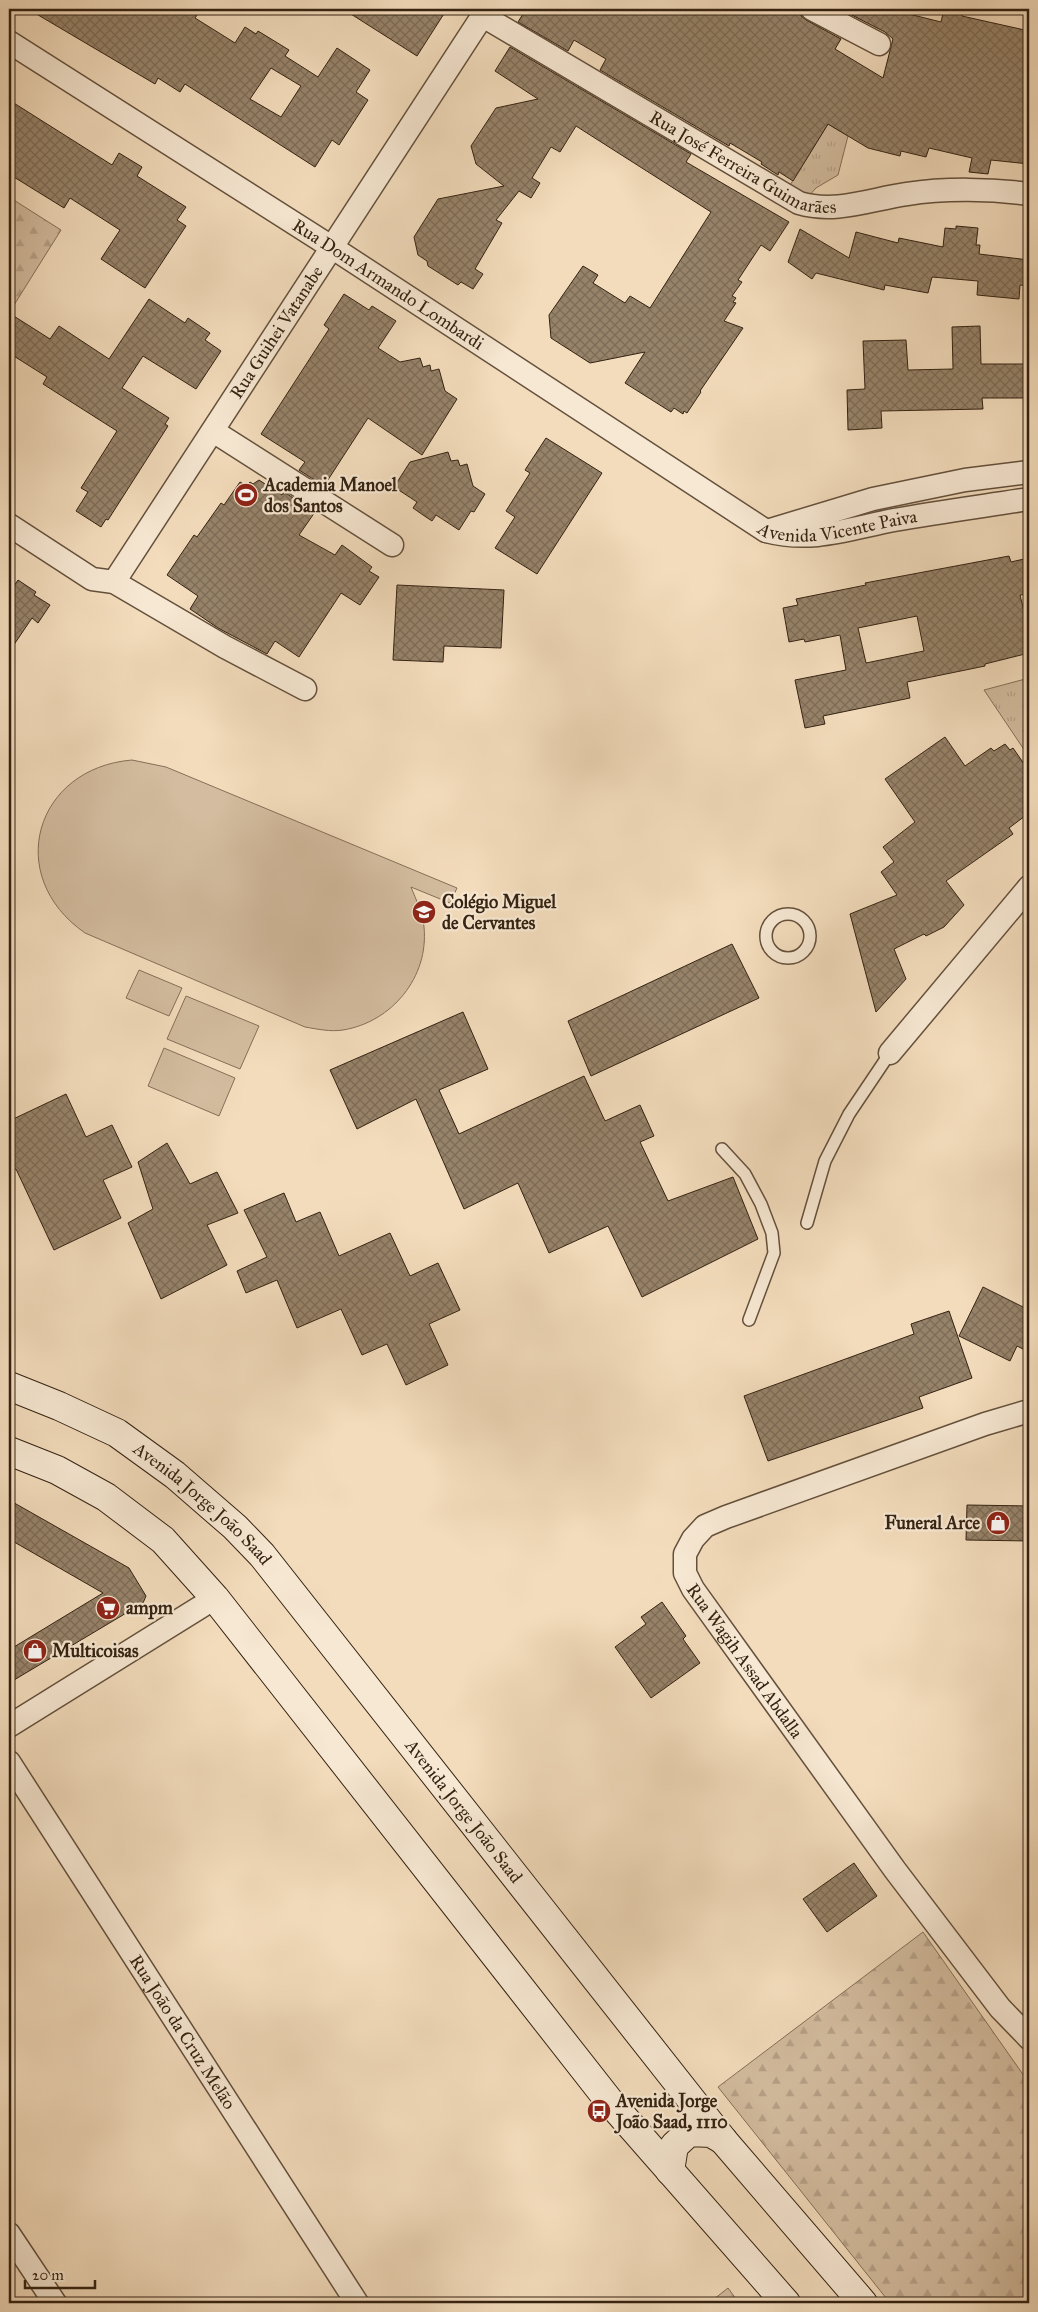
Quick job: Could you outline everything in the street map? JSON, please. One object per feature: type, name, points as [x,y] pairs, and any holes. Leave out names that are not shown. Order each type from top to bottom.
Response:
[{"type":"main road","name":"Avenida Jorge João Saad","points":[[9,1386],[59,1406],[117,1433],[175,1474],[235,1527],[262,1555],[723,2140],[863,2303]]},
{"type":"main road","points":[[9,1451],[57,1470],[106,1497],[163,1540],[215,1598],[610,2102],[786,2303]]},
{"type":"main road","points":[[670,2171],[674,2146],[689,2132],[711,2133],[723,2140]]},
{"type":"street","points":[[812,9],[879,44]]},
{"type":"street","name":"Rua José Ferreira Guimarães","points":[[485,12],[799,203],[815,208],[840,207],[908,194],[942,191],[1029,194]]},
{"type":"street","name":"Rua Guihei Vatanabe","points":[[114,582],[485,12]]},
{"type":"street","name":"Rua Dom Armando Lombardi","points":[[9,42],[333,248],[766,531]]},
{"type":"street","points":[[213,431],[392,546]]},
{"type":"street","name":"Avenida Vicente Paiva","points":[[766,531],[873,499],[965,480],[1029,472]]},
{"type":"street","name":"Avenida Vicente Paiva","points":[[766,531],[787,536],[806,537],[894,520],[1029,498]]},
{"type":"street","points":[[9,525],[92,579],[114,582],[225,647],[305,689]]},
{"type":"street","points":[[890,1053],[1029,887]]},
{"type":"street","name":"Rua Wagih Assad Abdalla","points":[[1029,1411],[985,1424],[726,1517],[705,1526],[692,1539],[685,1554],[685,1573],[693,1589],[739,1655],[895,1870],[1000,2008],[1029,2038]]},
{"type":"street","points":[[9,1726],[215,1598]]},
{"type":"street","name":"Rua João da Cruz Melão","points":[[9,1762],[356,2303]]},
{"type":"street","points":[[9,2234],[55,2303]]},
{"type":"lane","points":[[789,913],[807,922],[811,935],[806,949],[800,955],[784,958],[771,951],[765,939],[771,920],[782,914],[789,913]]},
{"type":"lane","points":[[807,1222],[825,1161],[849,1114],[890,1053]]},
{"type":"lane","points":[[722,1149],[745,1174],[761,1204],[772,1233],[774,1253],[749,1320]]},
{"type":"green space","points":[[828,124],[848,136],[838,175],[816,188],[808,197],[787,190]]},
{"type":"green space","points":[[9,197],[61,230],[14,305],[9,302]]},
{"type":"green space","points":[[1029,678],[1029,757],[984,690]]},
{"type":"green space","points":[[132,760],[166,767],[457,888],[450,903],[411,887],[422,917],[424,945],[420,963],[404,994],[377,1018],[361,1025],[338,1031],[305,1027],[85,933],[59,910],[44,883],[38,855],[41,828],[53,803],[72,782],[99,767]]},
{"type":"green space","points":[[139,970],[182,988],[169,1016],[126,998]]},
{"type":"green space","points":[[186,996],[259,1026],[240,1069],[167,1039]]},
{"type":"green space","points":[[164,1048],[235,1078],[219,1116],[148,1086]]},
{"type":"green space","points":[[923,1932],[1029,2083],[1029,2303],[890,2303],[718,2087]]},
{"type":"green space","points":[[728,2288],[739,2303],[709,2303]]},
{"type":"building","points":[[28,9],[201,9],[195,18],[235,43],[245,27],[256,34],[258,31],[289,50],[285,56],[318,77],[337,48],[370,70],[356,92],[368,100],[339,145],[332,140],[315,167],[185,84],[180,92],[158,78],[155,84]],"holes":[[[271,68],[301,86],[281,117],[250,99]]]},
{"type":"building","points":[[343,9],[447,9],[417,56]]},
{"type":"building","points":[[526,9],[799,9],[801,16],[806,20],[841,39],[835,49],[883,78],[893,39],[885,32],[840,9],[889,9],[941,22],[944,9],[954,9],[963,12],[962,16],[1029,31],[1029,164],[991,160],[988,174],[969,172],[972,158],[929,148],[926,157],[901,151],[900,156],[868,148],[828,124],[793,181],[779,172],[778,175],[761,164],[762,162],[730,143],[729,146],[600,70],[606,59],[574,40],[568,51],[518,22]]},
{"type":"building","points":[[510,47],[691,154],[686,162],[789,222],[770,251],[761,245],[738,280],[742,282],[732,296],[736,298],[733,302],[736,303],[724,321],[743,328],[687,413],[684,411],[683,414],[674,408],[671,412],[625,383],[645,352],[590,363],[551,338],[549,315],[583,266],[598,275],[593,283],[625,303],[630,296],[650,308],[711,212],[576,126],[560,152],[551,147],[532,178],[540,183],[531,198],[519,191],[496,220],[502,223],[475,269],[483,274],[473,289],[461,282],[458,285],[428,266],[427,261],[418,255],[414,237],[438,199],[504,186],[476,164],[471,146],[496,108],[538,99],[495,71]]},
{"type":"building","points":[[9,100],[112,165],[119,153],[142,167],[137,176],[186,207],[177,220],[186,226],[145,288],[101,259],[120,230],[70,198],[64,208],[9,174]]},
{"type":"building","points":[[956,226],[978,228],[976,245],[980,245],[979,254],[1029,260],[1029,286],[1020,285],[1019,299],[977,295],[978,281],[932,277],[928,293],[885,285],[884,290],[816,273],[812,279],[788,262],[800,229],[849,258],[856,232],[898,243],[899,238],[943,247],[945,228],[956,229]]},
{"type":"building","points":[[344,294],[369,310],[372,306],[396,321],[378,348],[400,362],[420,358],[423,367],[430,365],[431,371],[439,369],[445,391],[457,399],[422,455],[368,418],[324,486],[299,470],[305,462],[261,434],[329,329],[324,325]]},
{"type":"building","points":[[149,299],[185,323],[188,318],[210,333],[205,340],[221,351],[196,389],[143,356],[122,388],[169,418],[165,424],[168,426],[108,520],[106,519],[101,527],[76,511],[88,492],[81,488],[117,431],[43,384],[47,377],[9,353],[9,313],[50,339],[59,326],[109,359]]},
{"type":"building","points":[[980,326],[981,364],[1029,364],[1029,398],[982,398],[983,409],[881,411],[882,428],[848,430],[847,390],[865,389],[863,341],[906,340],[908,370],[953,369],[952,327]]},
{"type":"building","points":[[546,438],[602,473],[537,574],[495,548],[515,517],[506,511],[530,473],[525,470]]},
{"type":"building","points":[[448,452],[451,461],[458,460],[460,466],[467,464],[473,486],[485,494],[474,512],[471,511],[459,530],[436,515],[432,521],[413,508],[417,502],[394,487],[410,462]]},
{"type":"building","points":[[259,480],[282,495],[284,492],[315,512],[299,535],[335,555],[342,545],[372,567],[369,571],[379,577],[360,605],[341,593],[299,657],[275,641],[267,654],[218,628],[190,609],[198,596],[167,575],[194,535],[197,537],[221,503],[224,505],[240,482],[247,486],[250,482],[253,484]]},
{"type":"building","points":[[1009,556],[1011,562],[1024,559],[1029,583],[1029,594],[1020,595],[1029,632],[1029,638],[1025,638],[1029,653],[985,664],[985,666],[907,682],[910,698],[823,716],[825,724],[805,728],[795,680],[846,670],[840,635],[805,642],[804,639],[789,642],[783,608],[798,605],[796,599],[866,585],[865,583]],"holes":[[[917,616],[924,651],[866,663],[858,628]]]},
{"type":"building","points":[[18,580],[36,592],[34,595],[50,605],[38,623],[32,618],[9,652],[9,593]]},
{"type":"building","points":[[397,585],[504,590],[501,648],[444,646],[443,662],[393,660]]},
{"type":"building","points":[[945,737],[965,766],[991,748],[994,751],[1005,744],[1010,750],[1013,748],[1029,771],[1029,813],[1009,828],[1013,834],[946,881],[964,905],[944,927],[926,936],[924,934],[894,949],[906,979],[876,1012],[850,914],[897,895],[881,872],[894,862],[883,847],[915,822],[885,779]]},
{"type":"building","points":[[732,944],[759,998],[591,1076],[568,1021]]},
{"type":"building","points":[[463,1012],[488,1069],[439,1090],[459,1134],[584,1076],[605,1121],[640,1105],[654,1136],[640,1142],[668,1201],[733,1177],[758,1239],[642,1297],[608,1226],[549,1253],[518,1183],[464,1209],[416,1099],[357,1129],[330,1070]]},
{"type":"building","points":[[66,1094],[86,1137],[112,1125],[132,1167],[103,1180],[121,1218],[54,1250],[16,1169],[9,1172],[9,1121]]},
{"type":"building","points":[[167,1143],[190,1184],[217,1172],[238,1213],[207,1225],[227,1265],[161,1299],[128,1223],[153,1209],[138,1162]]},
{"type":"building","points":[[284,1193],[296,1222],[320,1212],[339,1256],[390,1233],[410,1276],[438,1263],[460,1310],[429,1324],[448,1365],[406,1385],[387,1344],[362,1355],[341,1309],[297,1328],[277,1280],[246,1293],[237,1271],[267,1257],[244,1210]]},
{"type":"building","points":[[983,1287],[1029,1310],[1029,1352],[1017,1346],[1010,1361],[959,1336]]},
{"type":"building","points":[[949,1311],[972,1378],[919,1397],[923,1408],[768,1461],[744,1396],[914,1334],[911,1324]]},
{"type":"building","points":[[9,1500],[129,1568],[146,1596],[143,1603],[9,1683],[9,1650],[103,1593],[9,1539]]},
{"type":"building","name":"Funeral Arce","points":[[967,1505],[1029,1506],[1029,1541],[966,1540]]},
{"type":"building","points":[[662,1602],[686,1636],[683,1639],[700,1663],[651,1698],[615,1647],[646,1624],[641,1617]]},
{"type":"building","points":[[854,1863],[877,1896],[827,1932],[803,1899]]},
{"type":"place","name":"Academia Manoel dos Santos","points":[[246,495]]},
{"type":"place","name":"Colégio Miguel de Cervantes","points":[[424,912]]},
{"type":"place","name":"Funeral Arce","points":[[998,1523]]},
{"type":"place","name":"ampm","points":[[108,1608]]},
{"type":"place","name":"Multicoisas","points":[[35,1651]]},
{"type":"place","name":"Avenida Jorge João Saad, 1110","points":[[599,2111]]}]
